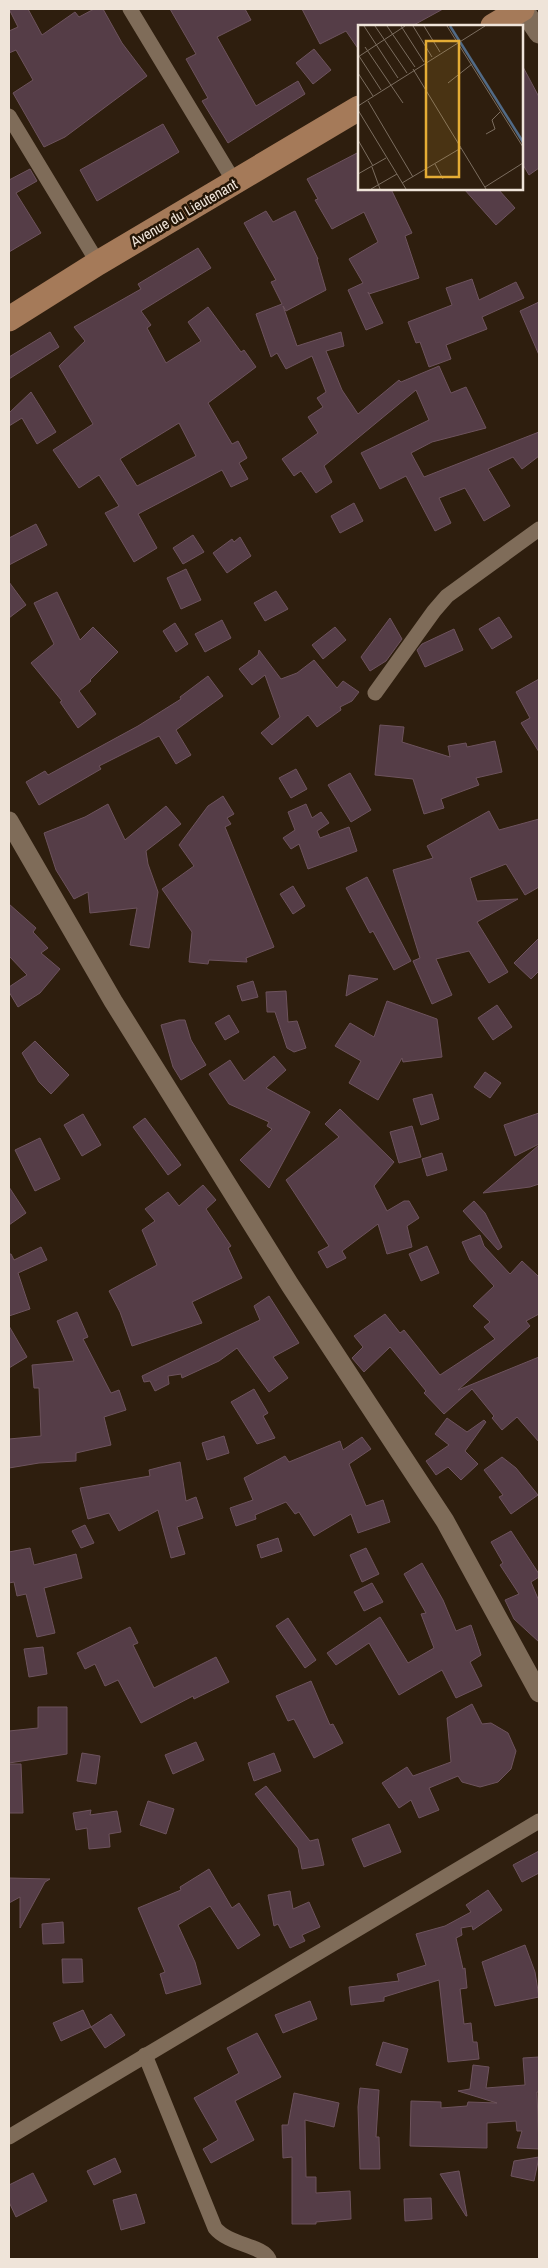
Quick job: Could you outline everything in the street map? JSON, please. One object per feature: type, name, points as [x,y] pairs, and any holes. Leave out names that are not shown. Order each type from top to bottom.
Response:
[{"type":"main road","points":[[495,25],[523,9],[539,33]]},
{"type":"main road","name":"Avenue du Lieutenant","points":[[9,319],[98,263],[358,109]]},
{"type":"street","points":[[130,9],[235,183]]},
{"type":"street","points":[[9,116],[98,263]]},
{"type":"street","points":[[375,693],[447,596],[539,529]]},
{"type":"street","points":[[9,821],[113,1001],[279,1268],[445,1521],[539,1693]]},
{"type":"street","points":[[9,2137],[539,1821]]},
{"type":"street","points":[[144,2056],[215,2228],[228,2240],[264,2253],[270,2259]]},
{"type":"building","points":[[9,9],[28,9],[42,35],[75,12],[79,17],[94,9],[103,9],[122,43],[147,76],[65,137],[44,147],[13,93],[33,80],[16,50],[9,53],[9,31],[18,27]]},
{"type":"building","points":[[170,9],[245,9],[251,20],[217,37],[256,106],[298,81],[305,94],[228,143],[202,101],[208,98],[186,59],[196,54]]},
{"type":"building","points":[[302,9],[443,9],[414,25],[358,25],[358,49],[346,31],[320,44]]},
{"type":"building","points":[[314,49],[331,70],[313,84],[296,63]]},
{"type":"building","points":[[523,67],[539,97],[539,168],[529,175],[523,165]]},
{"type":"building","points":[[163,124],[179,152],[97,201],[80,170]]},
{"type":"building","points":[[358,153],[358,190],[391,190],[412,233],[405,236],[419,278],[369,294],[368,292],[383,323],[366,330],[348,290],[363,283],[349,259],[378,242],[364,212],[332,229],[315,200],[318,199],[307,179]]},
{"type":"building","points":[[30,169],[37,181],[16,193],[41,233],[9,252],[9,180]]},
{"type":"building","points":[[465,190],[499,190],[515,208],[496,225]]},
{"type":"building","points":[[266,211],[273,222],[295,211],[318,259],[326,290],[286,311],[283,306],[297,346],[341,332],[344,346],[326,351],[342,390],[358,414],[399,380],[401,382],[439,366],[451,393],[466,387],[486,428],[432,442],[411,453],[424,477],[539,432],[539,456],[522,469],[513,457],[488,469],[510,506],[484,521],[465,488],[439,498],[451,523],[435,531],[406,476],[380,489],[361,453],[429,420],[416,390],[324,466],[332,482],[316,493],[301,471],[294,476],[282,459],[318,433],[308,417],[323,407],[317,398],[326,392],[312,356],[286,369],[277,353],[271,357],[256,314],[282,304],[271,282],[276,280],[244,223]]},
{"type":"building","points":[[198,248],[211,268],[141,311],[151,325],[147,328],[166,363],[201,341],[188,322],[208,307],[241,352],[244,350],[256,367],[208,403],[232,444],[238,441],[247,458],[239,463],[248,479],[231,487],[222,470],[138,514],[157,548],[134,562],[105,513],[119,506],[99,475],[79,488],[53,450],[93,424],[59,366],[85,341],[74,327],[141,289],[138,284]],"holes":[[[179,423],[196,456],[137,486],[120,459]]]},
{"type":"building","points":[[472,279],[479,300],[516,282],[524,298],[482,317],[487,329],[446,345],[451,359],[429,367],[420,342],[416,343],[408,322],[452,305],[446,288]]},
{"type":"building","points":[[539,302],[539,355],[520,311]]},
{"type":"building","points":[[50,332],[59,347],[9,379],[9,357]]},
{"type":"building","points":[[31,392],[56,432],[37,444],[22,418],[9,426],[9,413]]},
{"type":"building","points":[[354,503],[363,521],[340,533],[331,516]]},
{"type":"building","points":[[36,524],[47,545],[9,565],[9,538]]},
{"type":"building","points":[[193,535],[204,552],[183,564],[173,548]]},
{"type":"building","points":[[240,537],[251,556],[227,573],[213,553],[232,539],[234,542]]},
{"type":"building","points":[[186,569],[201,600],[181,609],[167,578]]},
{"type":"building","points":[[9,582],[26,605],[9,618]]},
{"type":"building","points":[[276,591],[288,609],[265,621],[254,603]]},
{"type":"building","points":[[57,592],[80,640],[93,627],[118,652],[79,691],[96,714],[78,728],[60,702],[62,701],[31,663],[54,644],[34,603]]},
{"type":"building","points":[[499,617],[512,637],[492,649],[479,629]]},
{"type":"building","points":[[390,618],[402,639],[386,661],[370,671],[361,657]]},
{"type":"building","points":[[222,620],[231,638],[205,652],[195,634]]},
{"type":"building","points":[[175,623],[188,644],[176,652],[163,631]]},
{"type":"building","points":[[335,627],[346,640],[323,659],[312,645]]},
{"type":"building","points":[[454,629],[463,650],[425,667],[417,650],[422,644]]},
{"type":"building","points":[[259,650],[281,679],[297,673],[314,660],[337,688],[343,681],[359,692],[352,701],[340,707],[341,710],[317,727],[308,715],[272,745],[261,733],[280,717],[265,675],[252,685],[239,669],[258,655]]},
{"type":"building","points":[[208,676],[223,696],[176,730],[191,755],[176,764],[159,736],[99,766],[101,769],[39,805],[26,782],[45,771],[48,775],[138,726],[181,699],[180,697]]},
{"type":"building","points":[[539,679],[539,752],[521,723],[530,718],[516,692]]},
{"type":"building","points":[[380,725],[404,727],[402,742],[450,757],[448,746],[466,743],[467,747],[495,741],[502,772],[476,778],[479,785],[441,799],[444,808],[424,814],[413,779],[375,775]]},
{"type":"building","points":[[296,769],[307,789],[291,798],[279,778]]},
{"type":"building","points":[[350,773],[371,810],[351,822],[328,785]]},
{"type":"building","points":[[223,796],[234,814],[227,818],[231,824],[225,827],[274,947],[246,958],[247,962],[209,960],[208,964],[189,962],[192,932],[162,889],[194,866],[179,845],[208,806]]},
{"type":"building","points":[[108,804],[125,840],[166,806],[181,824],[146,851],[148,864],[158,892],[149,948],[130,945],[137,908],[90,913],[88,892],[74,899],[56,870],[44,833],[85,817]]},
{"type":"building","points":[[306,804],[312,818],[321,812],[329,823],[317,831],[320,838],[349,827],[357,851],[308,869],[299,844],[291,849],[283,838],[295,830],[288,812]]},
{"type":"building","points":[[489,811],[499,830],[539,819],[539,887],[525,895],[506,864],[470,878],[477,901],[518,899],[477,922],[508,972],[489,983],[469,951],[436,959],[452,995],[432,1004],[413,961],[420,958],[393,870],[433,858],[427,846]]},
{"type":"building","points":[[367,877],[411,961],[394,970],[373,931],[370,933],[346,888]]},
{"type":"building","points":[[293,886],[305,906],[293,914],[280,894]]},
{"type":"building","points":[[9,904],[36,928],[33,932],[48,948],[41,953],[60,969],[40,993],[18,1007],[9,992],[9,987],[27,975],[9,956]]},
{"type":"building","points":[[539,938],[539,971],[531,979],[514,963]]},
{"type":"building","points":[[349,975],[378,979],[346,996]]},
{"type":"building","points":[[253,981],[258,997],[242,1001],[237,986]]},
{"type":"building","points":[[286,991],[288,1022],[297,1021],[306,1048],[294,1052],[287,1048],[275,1012],[267,1012],[266,992]]},
{"type":"building","points":[[387,1001],[437,1019],[442,1057],[403,1062],[402,1058],[378,1100],[349,1083],[361,1061],[335,1046],[350,1023],[374,1037]]},
{"type":"building","points":[[497,1005],[512,1027],[493,1040],[478,1018]]},
{"type":"building","points":[[229,1015],[239,1032],[225,1040],[215,1023]]},
{"type":"building","points":[[185,1020],[191,1040],[206,1065],[181,1080],[173,1067],[161,1025]]},
{"type":"building","points":[[35,1041],[69,1075],[51,1094],[39,1082],[22,1053]]},
{"type":"building","points":[[274,1056],[286,1070],[266,1088],[310,1112],[269,1188],[240,1160],[272,1129],[267,1126],[269,1122],[229,1104],[209,1074],[230,1060],[244,1081]]},
{"type":"building","points":[[485,1072],[501,1083],[490,1098],[474,1087]]},
{"type":"building","points":[[432,1094],[439,1119],[421,1125],[413,1099]]},
{"type":"building","points":[[340,1109],[394,1162],[374,1186],[387,1211],[404,1201],[409,1201],[419,1218],[407,1226],[412,1247],[387,1254],[378,1224],[342,1251],[346,1258],[327,1268],[318,1252],[329,1246],[286,1180],[339,1137],[325,1124]]},
{"type":"building","points":[[539,1113],[539,1144],[515,1156],[504,1125]]},
{"type":"building","points":[[83,1114],[101,1145],[82,1156],[64,1125]]},
{"type":"building","points":[[145,1118],[181,1165],[168,1175],[133,1127]]},
{"type":"building","points":[[412,1126],[421,1157],[399,1163],[390,1132]]},
{"type":"building","points":[[40,1138],[60,1179],[35,1191],[15,1150]]},
{"type":"building","points":[[539,1145],[539,1184],[530,1187],[483,1193]]},
{"type":"building","points":[[442,1153],[447,1170],[427,1176],[422,1159]]},
{"type":"building","points":[[203,1185],[216,1200],[206,1209],[231,1246],[228,1248],[242,1278],[192,1302],[202,1323],[132,1346],[120,1312],[109,1291],[157,1265],[142,1230],[155,1221],[145,1209],[168,1192],[179,1206]]},
{"type":"building","points":[[9,1187],[26,1213],[9,1225]]},
{"type":"building","points":[[474,1201],[485,1213],[502,1247],[498,1250],[463,1211]]},
{"type":"building","points":[[480,1235],[484,1246],[510,1274],[522,1261],[539,1277],[539,1314],[526,1321],[530,1326],[458,1390],[539,1357],[539,1442],[517,1417],[502,1430],[492,1418],[494,1416],[472,1389],[444,1414],[424,1393],[426,1391],[390,1347],[364,1372],[352,1358],[363,1347],[354,1336],[385,1314],[400,1333],[404,1330],[440,1375],[495,1339],[484,1327],[490,1322],[473,1306],[494,1286],[470,1260],[462,1242]]},
{"type":"building","points":[[427,1246],[439,1273],[421,1281],[409,1254]]},
{"type":"building","points":[[41,1247],[47,1260],[18,1273],[30,1309],[9,1316],[9,1254],[11,1254],[14,1260]]},
{"type":"building","points":[[269,1296],[299,1343],[273,1357],[288,1378],[269,1392],[237,1348],[219,1361],[182,1378],[181,1374],[168,1376],[169,1384],[155,1391],[150,1381],[144,1382],[142,1376],[260,1320],[254,1306]]},
{"type":"building","points":[[77,1312],[88,1337],[83,1339],[111,1393],[119,1390],[126,1410],[104,1417],[111,1445],[76,1453],[76,1461],[39,1463],[9,1468],[9,1439],[41,1436],[39,1388],[34,1388],[32,1365],[74,1361],[57,1321]]},
{"type":"building","points":[[9,1326],[27,1357],[9,1368]]},
{"type":"building","points":[[254,1389],[268,1413],[263,1416],[275,1438],[257,1444],[231,1402]]},
{"type":"building","points":[[447,1418],[467,1432],[484,1420],[486,1422],[465,1451],[478,1464],[461,1480],[448,1467],[436,1475],[426,1461],[449,1445],[435,1434]]},
{"type":"building","points":[[224,1436],[229,1453],[207,1460],[202,1443]]},
{"type":"building","points":[[362,1437],[371,1449],[349,1464],[366,1506],[383,1500],[390,1522],[358,1533],[351,1514],[314,1536],[299,1512],[295,1514],[286,1502],[255,1515],[256,1519],[236,1526],[230,1508],[253,1500],[244,1478],[285,1456],[289,1462],[340,1441],[343,1450]]},
{"type":"building","points":[[502,1457],[516,1468],[538,1495],[511,1514],[499,1497],[503,1495],[484,1470]]},
{"type":"building","points":[[180,1462],[186,1501],[196,1497],[203,1518],[177,1527],[185,1554],[171,1558],[158,1510],[119,1531],[109,1513],[88,1519],[80,1488],[150,1476],[149,1470]]},
{"type":"building","points":[[85,1525],[94,1543],[81,1548],[72,1531]]},
{"type":"building","points":[[511,1531],[539,1574],[539,1577],[531,1582],[539,1601],[539,1642],[514,1619],[505,1600],[519,1594],[500,1565],[503,1563],[491,1542]]},
{"type":"building","points":[[278,1538],[282,1551],[261,1558],[257,1545]]},
{"type":"building","points":[[30,1548],[34,1565],[76,1554],[82,1578],[44,1588],[55,1633],[37,1637],[26,1594],[17,1596],[14,1582],[9,1583],[9,1552]]},
{"type":"building","points":[[366,1548],[379,1574],[362,1582],[350,1555]]},
{"type":"building","points":[[422,1563],[443,1600],[456,1631],[471,1625],[481,1655],[470,1662],[482,1686],[456,1698],[442,1670],[399,1695],[369,1643],[336,1665],[327,1653],[380,1617],[408,1663],[434,1648],[421,1614],[426,1613],[404,1574]]},
{"type":"building","points":[[372,1583],[383,1602],[364,1611],[354,1592]]},
{"type":"building","points":[[288,1618],[316,1660],[305,1668],[276,1626]]},
{"type":"building","points":[[130,1627],[138,1643],[133,1645],[154,1688],[216,1657],[229,1682],[194,1699],[193,1696],[141,1723],[118,1680],[105,1686],[95,1664],[85,1669],[77,1653]]},
{"type":"building","points":[[43,1647],[47,1674],[29,1677],[24,1649]]},
{"type":"building","points":[[311,1681],[330,1725],[333,1724],[343,1743],[314,1758],[294,1719],[288,1721],[276,1696]]},
{"type":"building","points":[[472,1704],[482,1724],[491,1723],[508,1733],[516,1751],[511,1769],[498,1782],[480,1787],[462,1782],[458,1776],[429,1788],[439,1810],[419,1818],[411,1800],[399,1808],[382,1783],[407,1767],[413,1776],[451,1762],[447,1718]]},
{"type":"building","points":[[38,1707],[67,1707],[67,1754],[9,1763],[9,1731],[38,1728]]},
{"type":"building","points":[[196,1742],[204,1760],[173,1774],[165,1755]]},
{"type":"building","points":[[82,1753],[100,1756],[96,1784],[77,1781]]},
{"type":"building","points":[[274,1753],[281,1771],[254,1781],[248,1763]]},
{"type":"building","points":[[9,1764],[21,1764],[23,1813],[9,1813]]},
{"type":"building","points":[[266,1786],[310,1841],[318,1839],[324,1865],[302,1869],[298,1848],[255,1794]]},
{"type":"building","points":[[148,1801],[174,1809],[166,1834],[140,1825]]},
{"type":"building","points":[[91,1810],[90,1815],[117,1811],[121,1832],[109,1834],[110,1847],[89,1849],[87,1828],[76,1830],[73,1813]]},
{"type":"building","points":[[389,1824],[401,1852],[364,1867],[352,1839]]},
{"type":"building","points":[[539,1851],[539,1873],[522,1882],[513,1865]]},
{"type":"building","points":[[209,1869],[232,1908],[239,1903],[260,1935],[238,1949],[210,1906],[178,1925],[195,1962],[201,1984],[166,1994],[160,1974],[165,1972],[138,1908],[181,1890],[180,1887]]},
{"type":"building","points":[[9,1878],[50,1879],[45,1882],[20,1928],[20,1897],[9,1903]]},
{"type":"building","points":[[488,1890],[502,1910],[473,1930],[472,1926],[461,1928],[462,1935],[456,1938],[463,1969],[465,1968],[467,1988],[460,1989],[464,2024],[471,2023],[473,2042],[477,2042],[479,2059],[448,2062],[439,1980],[384,1997],[384,2001],[351,2005],[349,1987],[399,1981],[397,1974],[426,1965],[416,1934],[445,1926],[471,1912],[466,1905]]},
{"type":"building","points":[[290,1891],[293,1909],[309,1902],[320,1927],[302,1935],[305,1941],[290,1948],[278,1924],[274,1926],[268,1895]]},
{"type":"building","points":[[63,1922],[64,1943],[43,1944],[42,1924]]},
{"type":"building","points":[[525,1945],[535,1972],[539,1997],[495,2006],[482,1962]]},
{"type":"building","points":[[62,1959],[82,1959],[83,1982],[63,1983]]},
{"type":"building","points":[[310,2001],[317,2019],[283,2033],[275,2015]]},
{"type":"building","points":[[83,2010],[91,2027],[61,2041],[53,2023]]},
{"type":"building","points":[[111,2014],[125,2035],[105,2048],[91,2027]]},
{"type":"building","points":[[257,2033],[281,2077],[235,2101],[254,2140],[211,2163],[203,2149],[218,2140],[194,2098],[239,2073],[227,2048]]},
{"type":"building","points":[[383,2042],[408,2049],[401,2073],[376,2065]]},
{"type":"building","points":[[539,2057],[539,2092],[537,2092],[539,2149],[517,2148],[522,2131],[517,2131],[516,2121],[487,2123],[487,2148],[410,2146],[411,2101],[441,2102],[441,2108],[467,2106],[468,2102],[497,2103],[458,2091],[470,2089],[473,2065],[489,2067],[486,2088],[525,2085],[523,2058]]},
{"type":"building","points":[[360,2088],[379,2090],[376,2137],[379,2137],[380,2169],[360,2169],[358,2107]]},
{"type":"building","points":[[294,2093],[339,2103],[334,2127],[305,2120],[306,2177],[316,2177],[316,2193],[350,2191],[351,2219],[316,2222],[316,2224],[292,2224],[292,2157],[283,2158],[282,2125],[288,2125]]},
{"type":"building","points":[[539,2157],[534,2181],[511,2176],[514,2161]]},
{"type":"building","points":[[115,2158],[121,2172],[94,2185],[87,2171]]},
{"type":"building","points":[[459,2171],[467,2216],[440,2174]]},
{"type":"building","points":[[33,2173],[47,2201],[16,2217],[9,2202],[9,2185]]},
{"type":"building","points":[[136,2194],[145,2223],[121,2230],[113,2200]]},
{"type":"building","points":[[431,2198],[432,2219],[405,2221],[404,2199]]}]
